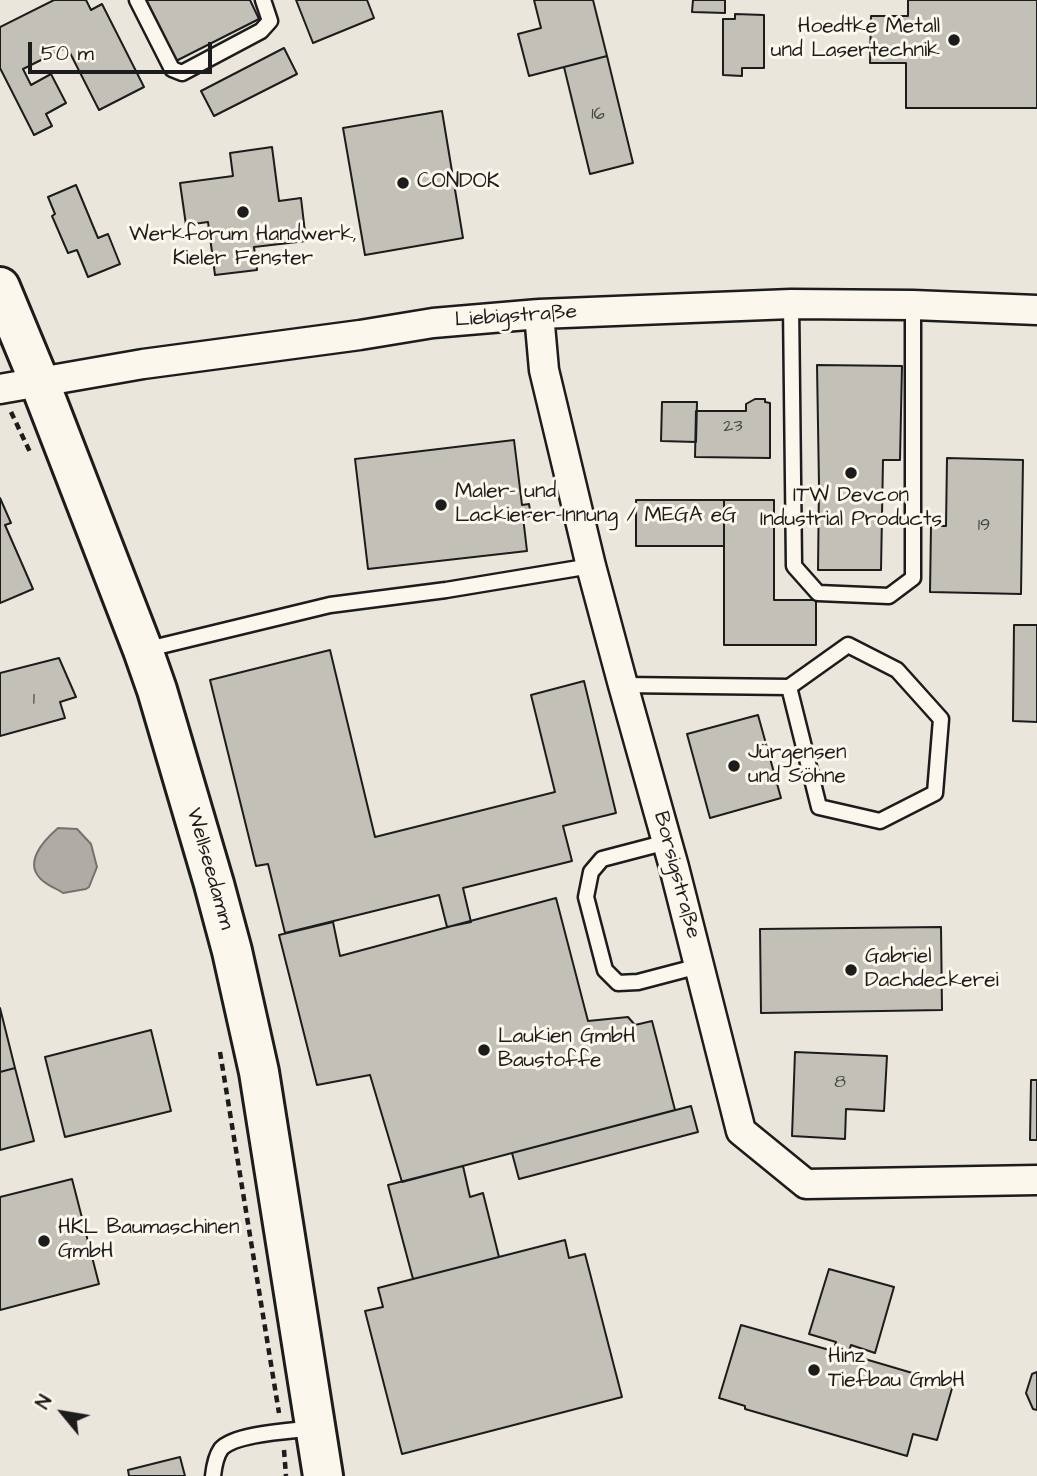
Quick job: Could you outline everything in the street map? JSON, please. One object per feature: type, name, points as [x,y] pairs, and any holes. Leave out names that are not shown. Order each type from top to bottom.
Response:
[{"type":"main road","name":"Wellseedamm","points":[[0,287],[143,650],[214,884],[259,1072],[299,1430],[323,1476]]},
{"type":"street","name":"Liebigstraße","points":[[3,395],[39,381],[143,364],[433,323],[539,314],[790,304],[1037,310]]},
{"type":"street","name":"Borsigstraße","points":[[539,314],[544,370],[592,566],[667,842],[741,1131],[806,1184],[1037,1180]]},
{"type":"lane","points":[[137,0],[172,69],[182,73],[261,31],[270,20],[263,0]]},
{"type":"lane","points":[[790,304],[794,566],[818,593],[889,596],[913,579],[913,305]]},
{"type":"lane","points":[[143,650],[330,605],[446,590],[592,566]]},
{"type":"lane","points":[[623,685],[789,687],[848,645],[897,670],[941,719],[935,793],[880,821],[819,807],[789,687]]},
{"type":"lane","points":[[667,842],[602,859],[591,872],[586,897],[605,970],[618,983],[638,982],[699,966]]},
{"type":"lane","points":[[213,1476],[215,1463],[222,1449],[232,1441],[254,1435],[299,1430]]},
{"type":"path","points":[[3,395],[35,461]]},
{"type":"path","points":[[218,1042],[299,1430],[286,1476]]},
{"type":"shaded area","points":[[0,0],[1037,0],[1037,1476],[0,1476]]},
{"type":"shaded area","points":[[58,828],[77,829],[91,844],[97,867],[86,889],[63,893],[45,883],[37,874],[34,867],[37,853],[46,839]]},
{"type":"building","points":[[54,0],[86,0],[91,10],[102,4],[144,87],[99,110],[67,47],[23,69],[31,85],[51,74],[66,103],[46,114],[52,126],[34,135],[0,68],[0,27]]},
{"type":"building","points":[[142,0],[250,0],[259,19],[174,62]]},
{"type":"building","points":[[296,0],[367,0],[374,18],[313,43]]},
{"type":"building","points":[[534,0],[593,0],[607,56],[529,76],[518,34],[541,28]]},
{"type":"building","points":[[693,0],[725,0],[725,13],[692,12]]},
{"type":"building","name":"Hoedtke Metall und Lasertechnik","points":[[908,0],[1037,0],[1037,108],[906,108],[906,63],[870,63],[871,16],[908,16]]},
{"type":"building","points":[[735,14],[764,15],[764,68],[742,68],[742,76],[723,75],[723,19],[735,19]]},
{"type":"building","points":[[284,48],[297,74],[214,116],[201,91]]},
{"type":"building","points":[[607,56],[633,163],[590,174],[564,67]]},
{"type":"building","name":"CONDOK","points":[[442,111],[463,238],[365,255],[343,128]]},
{"type":"building","name":"Werkforum Handwerk, Kieler Fenster","points":[[272,147],[279,201],[301,198],[306,241],[254,247],[257,270],[215,275],[208,222],[186,225],[180,183],[233,176],[230,153]]},
{"type":"building","points":[[76,185],[98,238],[108,234],[120,264],[88,277],[77,250],[68,253],[52,216],[55,214],[48,197]]},
{"type":"building","name":"ITW Devcon Industrial Products","points":[[817,365],[902,366],[900,460],[883,460],[881,570],[818,570]]},
{"type":"building","points":[[755,399],[765,399],[765,402],[770,403],[770,458],[695,457],[696,411],[746,411],[746,404]]},
{"type":"building","points":[[662,402],[697,402],[696,442],[661,441]]},
{"type":"building","name":"Maler- und Lackierer-Innung / MEGA eG","points":[[514,440],[522,505],[529,504],[531,516],[523,517],[527,551],[368,569],[355,459]]},
{"type":"building","points":[[947,458],[1023,460],[1021,594],[930,592],[931,526],[946,526]]},
{"type":"building","points":[[0,498],[11,523],[5,525],[33,589],[0,603]]},
{"type":"building","points":[[636,500],[724,500],[724,546],[636,546]]},
{"type":"building","points":[[724,500],[774,500],[774,600],[816,600],[816,645],[724,645]]},
{"type":"building","points":[[1014,625],[1037,625],[1037,722],[1013,721]]},
{"type":"building","points":[[330,650],[375,837],[555,792],[531,695],[584,681],[616,813],[563,826],[572,861],[463,888],[471,922],[447,927],[439,895],[285,933],[268,864],[256,866],[210,680]]},
{"type":"building","points":[[59,658],[76,697],[60,702],[65,718],[0,736],[0,673]]},
{"type":"building","name":"Jürgensen und Söhne","points":[[758,715],[781,798],[710,818],[687,734]]},
{"type":"building","name":"Laukien GmbH Baustoffe","points":[[556,898],[588,1021],[628,1017],[635,1025],[652,1021],[675,1110],[402,1182],[370,1075],[317,1085],[279,935],[333,922],[340,956]]},
{"type":"building","name":"Gabriel Dachdeckerei","points":[[941,927],[942,1010],[761,1013],[760,929]]},
{"type":"building","points":[[0,1008],[15,1068],[0,1072]]},
{"type":"building","points":[[151,1030],[171,1111],[65,1137],[45,1057]]},
{"type":"building","points":[[795,1052],[887,1056],[884,1111],[846,1109],[845,1139],[792,1136]]},
{"type":"building","points":[[15,1068],[34,1141],[0,1150],[0,1072]]},
{"type":"building","points":[[1031,1080],[1037,1080],[1037,1140],[1030,1140]]},
{"type":"building","points":[[691,1106],[698,1132],[519,1179],[512,1153]]},
{"type":"building","points":[[463,1166],[470,1197],[483,1193],[499,1257],[413,1279],[388,1185]]},
{"type":"building","name":"HKL Baumaschinen GmbH","points":[[72,1179],[99,1284],[0,1310],[0,1197]]},
{"type":"building","points":[[565,1240],[569,1258],[585,1254],[622,1397],[402,1454],[365,1311],[383,1307],[378,1288]]},
{"type":"building","name":"Hinz Tiefbau GmbH","points":[[829,1269],[894,1287],[875,1353],[851,1345],[848,1354],[953,1385],[937,1440],[913,1434],[907,1456],[745,1409],[745,1406],[719,1398],[741,1325],[833,1351],[836,1342],[809,1334]]},
{"type":"building","points":[[1037,1372],[1037,1410],[1033,1409],[1026,1393],[1032,1374]]},
{"type":"building","points":[[180,1457],[185,1476],[129,1476],[128,1470]]},
{"type":"place","name":"Hoedtke Metall und Lasertechnik","points":[[954,40]]},
{"type":"place","name":"CONDOK","points":[[403,183]]},
{"type":"place","name":"Werkforum Handwerk, Kieler Fenster","points":[[243,212]]},
{"type":"place","name":"ITW Devcon Industrial Products","points":[[851,473]]},
{"type":"place","name":"Maler- und Lackierer-Innung / MEGA eG","points":[[441,505]]},
{"type":"place","name":"Jürgensen und Söhne","points":[[734,766]]},
{"type":"place","name":"Gabriel Dachdeckerei","points":[[851,970]]},
{"type":"place","name":"Laukien GmbH Baustoffe","points":[[484,1050]]},
{"type":"place","name":"HKL Baumaschinen GmbH","points":[[44,1241]]},
{"type":"place","name":"Hinz Tiefbau GmbH","points":[[814,1370]]}]
